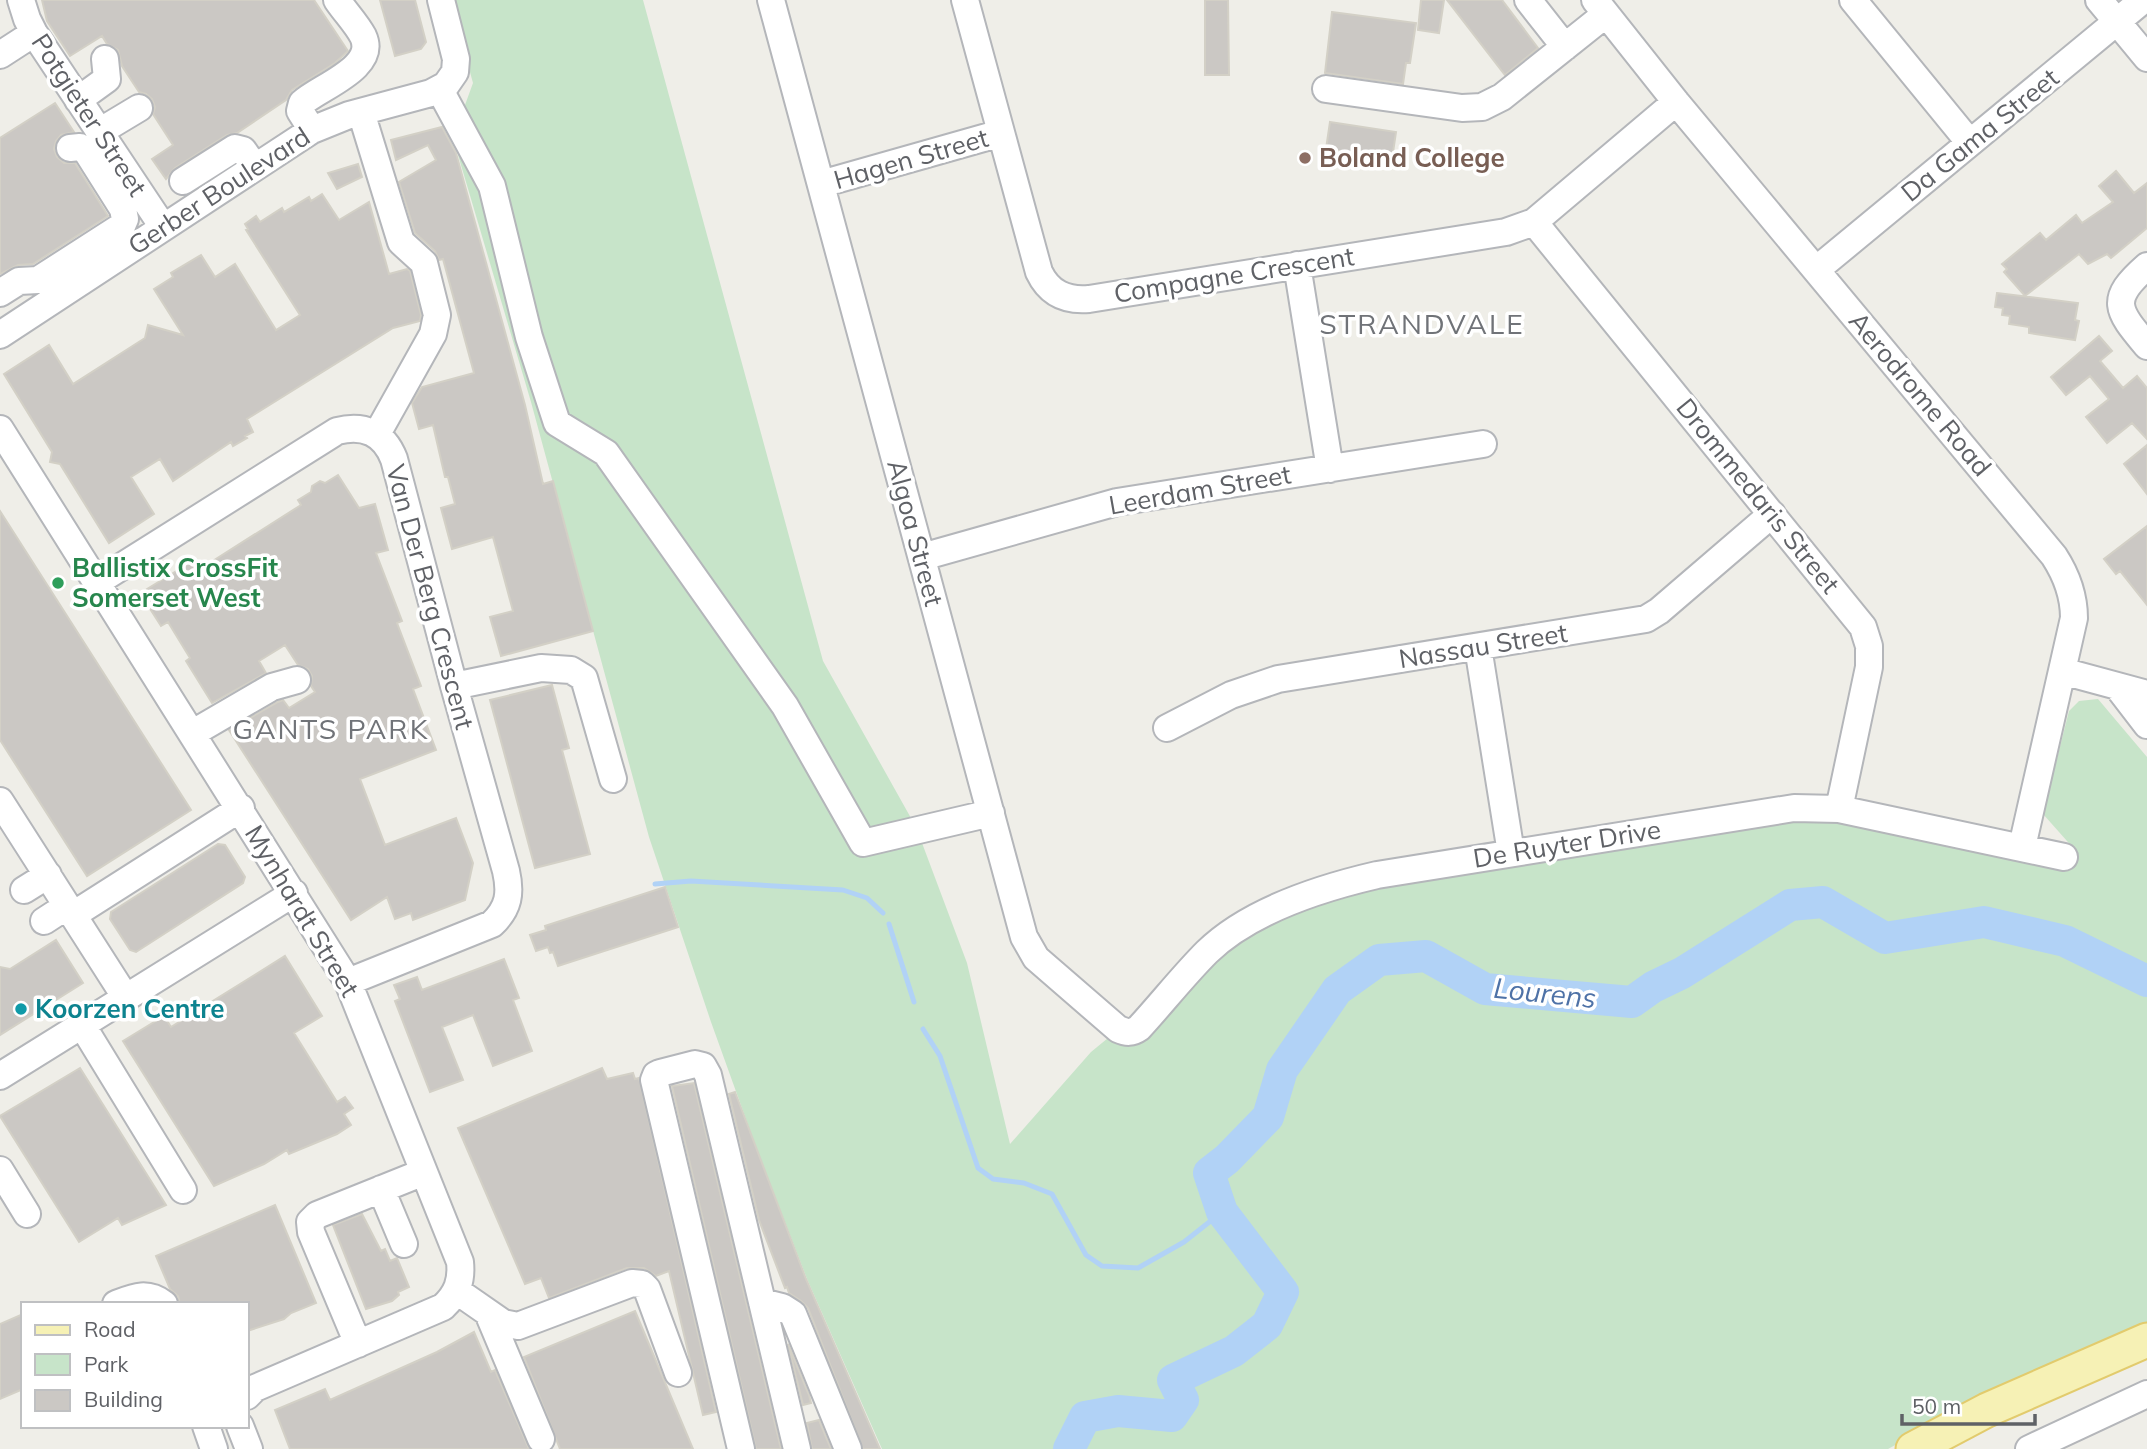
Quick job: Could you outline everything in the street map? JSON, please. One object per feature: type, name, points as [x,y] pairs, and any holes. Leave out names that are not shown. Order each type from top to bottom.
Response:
[{"type":"main road","points":[[1913,1449],[1987,1410],[2147,1340]]},
{"type":"street","name":"Potgieter Street","points":[[21,0],[34,33],[163,227]]},
{"type":"street","points":[[312,130],[300,111],[302,103],[355,68],[365,51],[362,36],[337,0]]},
{"type":"street","points":[[441,0],[456,59],[446,84],[492,186],[529,337],[557,423],[606,453],[785,706],[863,843],[991,813]]},
{"type":"street","name":"Algoa Street","points":[[771,0],[1024,937],[1031,953],[1118,1029]]},
{"type":"street","name":"Compagne Crescent","points":[[965,0],[1039,272],[1049,288],[1072,299],[1089,299],[1506,232],[1534,222],[1676,102]]},
{"type":"street","points":[[1528,0],[1565,47]]},
{"type":"street","points":[[1853,0],[1970,143]]},
{"type":"street","points":[[2099,0],[2147,58]]},
{"type":"street","name":"Da Gama Street","points":[[1816,270],[2143,0]]},
{"type":"street","points":[[1326,89],[1462,108],[1482,107],[1502,97],[1565,47],[1600,7]]},
{"type":"street","name":"Aerodrome Road","points":[[1600,7],[2060,565],[2070,585],[2074,618],[2022,847]]},
{"type":"street","points":[[0,55],[34,33]]},
{"type":"street","points":[[78,100],[107,79],[105,59]]},
{"type":"street","name":"Gerber Boulevard","points":[[0,334],[38,310],[99,256],[163,227],[312,130],[446,84]]},
{"type":"street","points":[[99,132],[139,108]]},
{"type":"street","points":[[361,112],[401,242],[424,264],[436,315],[433,334],[377,434]]},
{"type":"street","name":"Hagen Street","points":[[821,184],[1001,133]]},
{"type":"street","points":[[10,287],[38,280],[99,256],[122,226],[125,214],[88,152],[80,147],[70,148]]},
{"type":"street","points":[[183,181],[235,148],[243,150],[254,166]]},
{"type":"street","name":"Drommedaris Street","points":[[1534,222],[1857,618],[1869,646],[1869,667],[1839,809]]},
{"type":"street","points":[[1297,265],[1330,468]]},
{"type":"street","points":[[2147,266],[2125,287],[2121,301],[2124,317],[2147,346]]},
{"type":"street","points":[[10,287],[38,310]]},
{"type":"street","name":"Van Der Berg Crescent","points":[[97,582],[337,431],[355,428],[377,434],[387,443],[394,459],[509,889],[507,905],[498,918],[485,927],[348,982]]},
{"type":"street","name":"Mynhardt Street","points":[[0,429],[241,808],[348,982],[460,1262],[457,1291]]},
{"type":"street","name":"Leerdam Street","points":[[922,557],[1117,502],[1483,444]]},
{"type":"street","name":"Nassau Street","points":[[1167,728],[1231,695],[1278,679],[1646,619],[1659,611],[1772,514]]},
{"type":"street","points":[[1478,647],[1511,853]]},
{"type":"street","points":[[454,686],[541,668],[571,670],[584,678],[613,779]]},
{"type":"street","points":[[2062,671],[2147,694]]},
{"type":"street","points":[[193,733],[272,687],[298,680]]},
{"type":"street","points":[[2117,686],[2147,725]]},
{"type":"street","points":[[0,801],[126,998]]},
{"type":"street","points":[[44,921],[70,911],[241,808]]},
{"type":"street","name":"De Ruyter Drive","points":[[1118,1029],[1133,1032],[1139,1028],[1209,950],[1251,922],[1323,889],[1377,875],[1794,808],[1839,809],[2064,857]]},
{"type":"street","points":[[24,890],[48,875]]},
{"type":"street","points":[[0,1076],[294,893]]},
{"type":"street","points":[[82,1025],[183,1190]]},
{"type":"street","points":[[741,1449],[654,1080],[656,1075],[695,1064],[706,1069],[797,1449]]},
{"type":"street","points":[[0,1170],[27,1214]]},
{"type":"street","points":[[358,1344],[309,1227],[317,1215],[424,1172]]},
{"type":"street","points":[[381,1189],[404,1244]]},
{"type":"street","points":[[248,1394],[255,1388],[443,1307],[457,1291],[507,1325],[524,1326],[632,1283],[642,1284],[648,1289],[678,1373]]},
{"type":"street","points":[[122,1302],[144,1295],[161,1302]]},
{"type":"street","points":[[762,1302],[782,1307],[793,1314],[848,1449]]},
{"type":"street","points":[[488,1313],[541,1439]]},
{"type":"street","points":[[2029,1449],[2147,1394]]},
{"type":"street","points":[[207,1428],[214,1449]]},
{"type":"street","points":[[241,1428],[249,1449]]},
{"type":"green space","points":[[450,0],[643,0],[823,661],[916,827],[967,963],[1010,1144],[1091,1052],[1119,1029],[1191,984],[1244,938],[1284,916],[1355,891],[1800,818],[1856,822],[2069,870],[2075,850],[2043,814],[2069,711],[2079,701],[2098,699],[2147,757],[2147,1330],[1888,1449],[882,1449],[807,1279],[756,1147],[649,837],[531,402],[453,138],[473,83]]},
{"type":"building","points":[[42,0],[314,0],[348,51],[335,63],[292,90],[286,100],[237,133],[227,135],[175,168],[166,179],[152,159],[173,145],[153,114],[155,107],[152,99],[139,92],[122,66],[118,50],[107,44],[102,36],[70,56],[47,21]]},
{"type":"building","points":[[380,0],[415,0],[426,42],[421,49],[395,56]]},
{"type":"building","points":[[1205,0],[1228,0],[1229,75],[1205,75]]},
{"type":"building","points":[[1421,0],[1444,0],[1439,33],[1418,30]]},
{"type":"building","points":[[1447,0],[1502,0],[1538,48],[1505,75]]},
{"type":"building","points":[[1332,12],[1416,23],[1410,63],[1406,63],[1403,84],[1325,73]]},
{"type":"building","points":[[55,103],[74,132],[61,135],[56,141],[54,149],[57,157],[64,163],[75,163],[108,216],[33,264],[18,265],[0,274],[0,138]]},
{"type":"building","points":[[1330,122],[1396,132],[1392,159],[1326,149]]},
{"type":"building","points":[[442,127],[456,153],[525,405],[543,484],[553,481],[593,631],[501,656],[490,617],[513,611],[493,537],[452,549],[441,508],[455,504],[448,477],[445,477],[433,425],[419,429],[412,403],[422,387],[474,373],[443,259],[439,260],[435,251],[415,233],[399,182],[436,160],[428,145],[396,160],[391,140]]},
{"type":"building","points":[[358,164],[362,177],[337,189],[328,173]]},
{"type":"building","points":[[2116,171],[2134,193],[2147,183],[2147,228],[2111,258],[2107,254],[2088,264],[2079,254],[2025,296],[2004,272],[2007,269],[2002,264],[2040,233],[2046,240],[2076,215],[2082,223],[2113,202],[2099,186]]},
{"type":"building","points":[[322,194],[339,220],[369,202],[389,274],[407,269],[410,271],[421,315],[420,321],[393,328],[247,419],[253,432],[245,436],[247,438],[233,446],[231,442],[173,481],[160,459],[131,477],[154,514],[109,543],[60,464],[50,462],[52,452],[4,374],[49,345],[73,384],[145,338],[148,325],[183,335],[154,289],[173,277],[171,273],[201,255],[215,277],[235,264],[276,330],[300,315],[246,230],[248,229],[245,224],[256,216],[260,222],[282,208],[284,212],[309,197],[311,201]]},
{"type":"building","points":[[1997,293],[2078,303],[2075,320],[2079,321],[2075,340],[2029,333],[2029,327],[2009,324],[2010,316],[2002,315],[2003,308],[1995,307]]},
{"type":"building","points":[[2099,336],[2112,351],[2100,361],[2123,388],[2137,376],[2147,388],[2147,439],[2132,423],[2107,443],[2086,417],[2109,399],[2090,376],[2066,395],[2051,377]]},
{"type":"building","points":[[2147,445],[2147,494],[2124,464]]},
{"type":"building","points":[[338,475],[359,508],[375,504],[388,550],[376,553],[402,621],[397,623],[421,686],[413,689],[436,750],[360,779],[385,845],[456,818],[473,863],[465,900],[413,920],[411,913],[395,919],[387,897],[351,920],[229,730],[278,702],[283,700],[289,708],[315,692],[308,669],[298,665],[285,645],[259,661],[266,673],[212,703],[186,661],[190,658],[168,622],[161,626],[147,604],[153,600],[147,589],[191,562],[197,571],[301,505],[298,500],[311,492],[312,486],[320,481],[325,483]]},
{"type":"building","points":[[0,511],[191,810],[87,876],[0,740]]},
{"type":"building","points":[[2147,526],[2147,605],[2120,571],[2116,574],[2104,559]]},
{"type":"building","points":[[552,685],[569,748],[562,750],[590,854],[535,868],[490,700]]},
{"type":"building","points":[[218,844],[225,845],[245,877],[243,883],[136,952],[130,950],[110,919],[111,912]]},
{"type":"building","points":[[665,887],[678,927],[558,966],[548,947],[536,951],[530,935],[546,930],[545,926]]},
{"type":"building","name":"Koorzen Centre","points":[[56,940],[83,983],[0,1035],[0,967],[10,969]]},
{"type":"building","points":[[285,956],[322,1016],[294,1033],[337,1102],[345,1097],[353,1108],[344,1114],[351,1125],[337,1134],[289,1154],[287,1150],[264,1164],[214,1186],[123,1041],[164,1016],[171,1027]]},
{"type":"building","points":[[504,959],[519,998],[513,1000],[532,1051],[493,1066],[473,1015],[442,1027],[463,1080],[430,1092],[395,1001],[400,999],[394,985],[417,977],[422,990]]},
{"type":"building","points":[[80,1068],[166,1205],[122,1225],[118,1218],[79,1242],[0,1116]]},
{"type":"building","points":[[602,1068],[607,1079],[633,1073],[635,1079],[639,1078],[716,1412],[703,1415],[669,1271],[656,1276],[644,1268],[627,1268],[549,1298],[541,1278],[525,1284],[458,1128]]},
{"type":"building","points":[[694,1083],[781,1449],[756,1449],[672,1086]]},
{"type":"building","points":[[735,1092],[806,1279],[880,1449],[863,1449],[808,1308],[785,1288],[759,1220],[729,1094]]},
{"type":"building","points":[[275,1205],[316,1303],[291,1313],[284,1319],[248,1331],[248,1302],[180,1302],[178,1296],[170,1289],[156,1256]]},
{"type":"building","points":[[362,1214],[381,1251],[385,1249],[390,1261],[397,1258],[409,1287],[398,1292],[399,1295],[392,1301],[366,1309],[333,1225]]},
{"type":"building","points":[[635,1311],[693,1449],[560,1449],[524,1357]]},
{"type":"building","points":[[21,1315],[21,1390],[0,1399],[0,1324]]},
{"type":"building","points":[[474,1332],[491,1372],[495,1370],[529,1449],[290,1449],[275,1410],[325,1389],[330,1400],[437,1352]]},
{"type":"building","points":[[788,1344],[809,1395],[811,1403],[803,1405]]},
{"type":"building","points":[[819,1420],[831,1449],[812,1449],[807,1423]]},
{"type":"waterway","points":[[655,884],[691,881],[843,890],[867,898],[883,913]]},
{"type":"waterway","name":"Lourens","points":[[1069,1449],[1085,1417],[1118,1411],[1172,1416],[1183,1400],[1173,1380],[1234,1351],[1267,1325],[1283,1292],[1222,1212],[1209,1173],[1227,1159],[1268,1117],[1282,1070],[1337,990],[1379,960],[1426,956],[1485,989],[1632,1002],[1790,905],[1823,902],[1885,938],[1984,922],[2065,941],[2147,981]]},
{"type":"waterway","points":[[889,924],[914,1002]]},
{"type":"waterway","points":[[923,1029],[940,1056],[978,1168],[993,1179],[1024,1183],[1052,1194],[1086,1255],[1102,1266],[1138,1268],[1184,1242],[1222,1212]]},
{"type":"place","name":"Boland College","points":[[1305,158]]},
{"type":"place","name":"Ballistix CrossFit Somerset West","points":[[58,583]]},
{"type":"place","name":"Koorzen Centre","points":[[21,1009]]},
{"type":"district","name":"STRANDVALE","points":[[1422,324]]},
{"type":"district","name":"GANTS PARK","points":[[331,729]]}]
